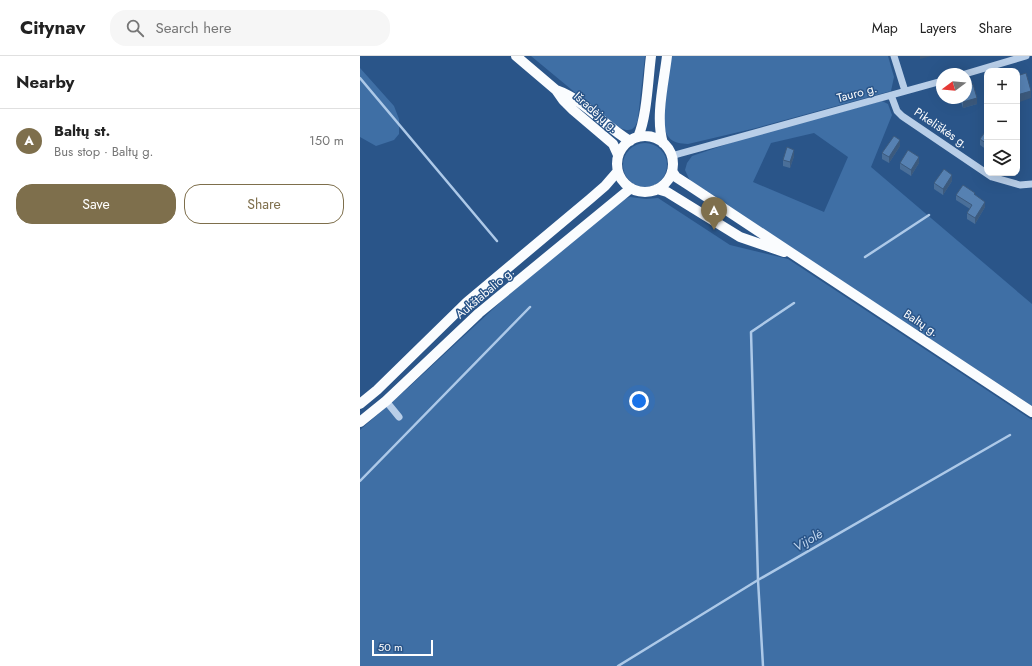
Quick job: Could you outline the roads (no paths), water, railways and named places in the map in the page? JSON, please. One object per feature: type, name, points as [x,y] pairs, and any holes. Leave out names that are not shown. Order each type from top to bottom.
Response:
[{"type":"main road","name":"Išradėjų g.","points":[[516,56],[556,90],[568,105],[613,144],[618,155]]},
{"type":"main road","points":[[634,139],[647,137],[656,139],[663,143],[668,149],[672,161],[672,171],[664,184],[657,189],[644,192],[631,188],[620,178],[618,170],[618,155],[621,149],[634,139],[642,130],[651,56]]},
{"type":"main road","points":[[663,143],[660,134],[659,122],[667,56]]},
{"type":"main road","name":"Išradėjų g.","points":[[556,90],[566,93],[576,99],[616,131],[634,139]]},
{"type":"main road","name":"Aukštabalio g.","points":[[360,404],[377,390],[467,302],[605,186],[618,170]]},
{"type":"main road","name":"Baltų g.","points":[[672,171],[676,177],[1032,412]]},
{"type":"main road","name":"Aukštabalio g.","points":[[360,422],[386,401],[478,313],[631,188]]},
{"type":"main road","name":"Baltų g.","points":[[657,189],[667,192],[740,238],[795,256]]},
{"type":"street","points":[[894,56],[905,91]]},
{"type":"street","points":[[972,72],[1026,56]]},
{"type":"street","name":"Tauro g.","points":[[671,156],[936,83]]},
{"type":"street","name":"Pikeliškės g.","points":[[891,95],[897,111],[902,116],[992,177],[1020,185],[1032,184]]},
{"type":"street","points":[[386,401],[399,417]]},
{"type":"waterway","points":[[360,78],[497,241]]},
{"type":"waterway","points":[[865,257],[929,215]]},
{"type":"waterway","points":[[763,666],[758,580],[751,332],[794,303]]},
{"type":"waterway","points":[[360,481],[530,307]]},
{"type":"waterway","name":"Vijolė","points":[[618,666],[758,580],[1010,435]]},
{"type":"place","name":"Baltų st.","points":[[714,230]]}]
